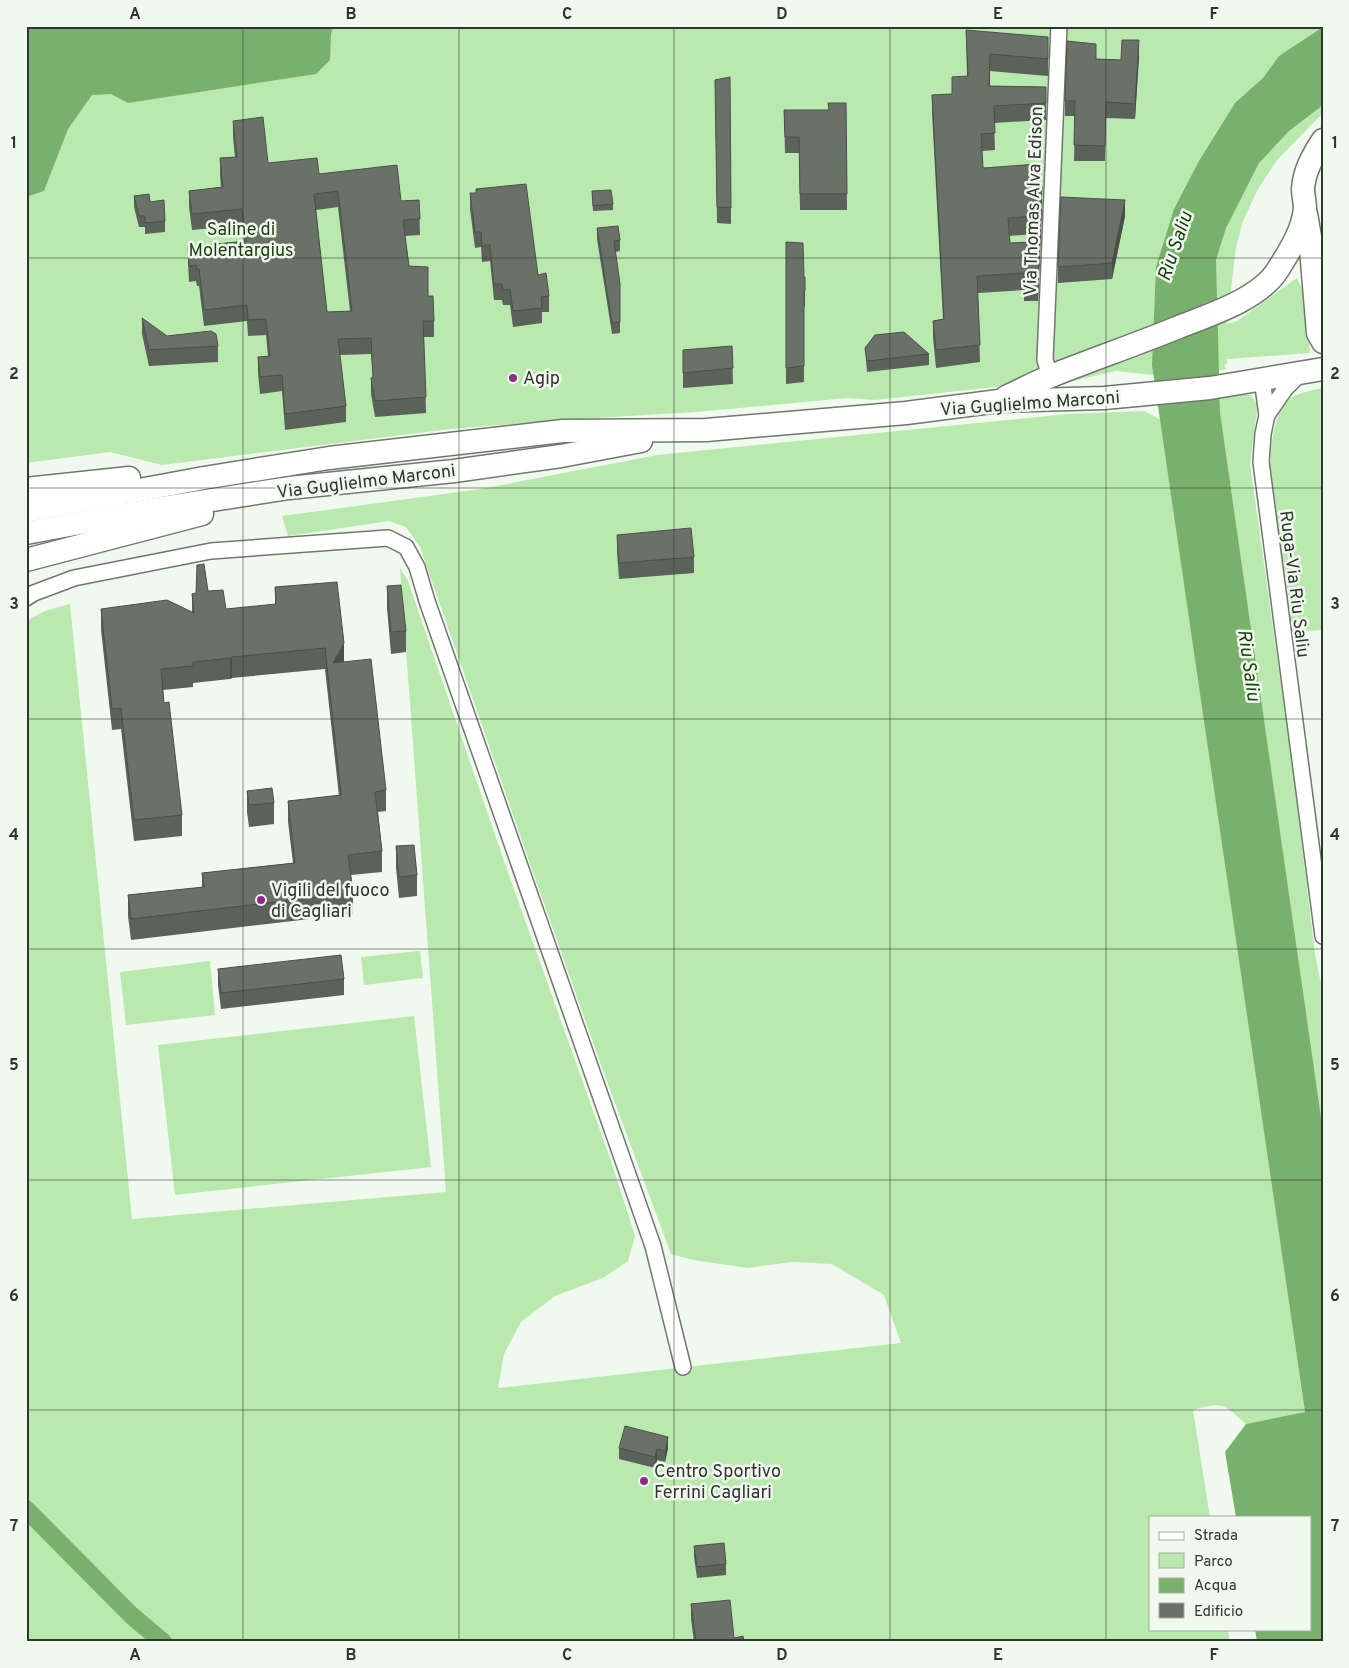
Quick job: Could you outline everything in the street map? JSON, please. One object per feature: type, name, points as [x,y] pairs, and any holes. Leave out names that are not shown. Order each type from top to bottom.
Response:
[{"type":"main road","points":[[1323,140],[1308,168],[1303,189],[1304,208],[1310,237],[1318,333],[1323,342]]},
{"type":"main road","points":[[999,401],[1050,376],[1124,349],[1237,303],[1260,288],[1276,273],[1292,247],[1300,229],[1304,208]]},
{"type":"main road","name":"Via Guglielmo Marconi","points":[[26,511],[204,478],[330,458],[564,431],[706,430],[906,413],[999,401],[1104,398],[1210,388],[1323,369]]},
{"type":"main road","name":"Via Guglielmo Marconi","points":[[26,534],[161,508],[289,488],[454,471],[561,456],[706,430]]},
{"type":"main road","points":[[26,489],[330,458]]},
{"type":"main road","points":[[26,560],[209,512],[454,471]]},
{"type":"street","name":"Via Thomas Alva Edison","points":[[1050,376],[1045,360],[1059,26]]},
{"type":"street","name":"Ruga-Via Riu Saliu","points":[[1301,373],[1285,389],[1267,415],[1263,434],[1261,462],[1323,936]]},
{"type":"street","name":"Ruga-Via Riu Saliu","points":[[1255,381],[1267,415]]},
{"type":"street","points":[[26,598],[34,593],[74,578],[211,551],[388,538],[406,547],[417,566],[440,638],[653,1246],[683,1367]]},
{"type":"green space","name":"Saline di Molentargius","points":[[26,26],[1323,26],[1323,113],[1277,160],[1258,189],[1243,221],[1236,247],[1227,324],[1237,321],[1297,278],[1307,300],[1310,353],[1227,359],[1227,364],[1224,365],[1226,369],[1174,377],[1116,371],[1051,386],[1023,384],[875,400],[847,398],[696,412],[450,429],[162,465],[110,452],[26,463]]},
{"type":"green space","points":[[1323,388],[1323,630],[1290,632],[1270,476],[1272,444],[1276,421],[1285,403],[1292,397]]},
{"type":"green space","points":[[1250,395],[1258,404],[1250,464],[1291,756],[1315,954],[1323,994],[1323,1131],[1220,412],[1220,396]]},
{"type":"green space","points":[[1144,411],[1161,420],[1305,1412],[1246,1424],[1233,1412],[1222,1406],[1217,1405],[1193,1410],[1210,1516],[1149,1516],[1149,1630],[1228,1630],[1230,1642],[26,1642],[26,621],[45,611],[70,604],[132,1219],[446,1192],[400,568],[408,581],[505,864],[611,1161],[635,1236],[628,1261],[603,1278],[555,1296],[521,1322],[504,1354],[498,1388],[901,1343],[884,1295],[832,1264],[792,1262],[748,1268],[693,1260],[671,1254],[601,1065],[420,547],[406,527],[389,521],[288,536],[282,516],[481,489],[657,455],[1068,414]]},
{"type":"green space","points":[[420,951],[423,978],[364,985],[361,957]]},
{"type":"green space","points":[[210,961],[215,1015],[126,1025],[120,972]]},
{"type":"green space","points":[[414,1016],[431,1167],[175,1195],[158,1045]]},
{"type":"water","points":[[26,26],[333,26],[330,60],[316,74],[128,103],[111,94],[92,95],[68,129],[44,191],[26,197]]},
{"type":"water","name":"Riu Saliu","points":[[1323,27],[1323,105],[1289,131],[1259,163],[1226,228],[1216,260],[1220,412],[1323,1131],[1323,1642],[1257,1642],[1255,1630],[1312,1630],[1312,1516],[1236,1516],[1225,1452],[1246,1424],[1305,1412],[1152,365],[1156,267],[1174,209],[1199,161],[1235,103],[1263,78],[1279,56]]},
{"type":"building","points":[[966,30],[1048,37],[1048,59],[990,54],[989,86],[1046,87],[1046,103],[994,106],[995,133],[981,134],[983,168],[1038,164],[1040,187],[1042,186],[1038,284],[1024,284],[1024,273],[977,276],[980,345],[936,350],[933,321],[944,319],[932,95],[952,94],[952,77],[968,76]],"holes":[[[1034,216],[1034,242],[1010,243],[1008,218]]]},
{"type":"building","points":[[1122,40],[1139,40],[1135,104],[1106,102],[1105,146],[1074,145],[1075,101],[1065,101],[1067,41],[1096,44],[1096,59],[1121,60]]},
{"type":"building","points":[[730,77],[731,208],[717,207],[715,80]]},
{"type":"building","points":[[828,103],[846,103],[847,194],[800,194],[799,137],[785,137],[784,110],[829,110]]},
{"type":"building","points":[[263,117],[268,163],[317,158],[319,174],[397,165],[401,201],[419,200],[420,219],[403,220],[409,266],[428,267],[428,296],[433,296],[434,321],[423,321],[426,397],[375,401],[371,378],[373,377],[371,338],[338,339],[346,406],[285,414],[282,375],[260,377],[258,357],[270,356],[266,319],[248,320],[247,305],[204,310],[199,269],[197,270],[196,265],[189,266],[188,247],[246,241],[242,209],[192,214],[189,191],[223,187],[220,158],[237,157],[233,121]],"holes":[[[338,191],[352,311],[327,312],[314,194]]]},
{"type":"building","points":[[526,184],[538,275],[546,273],[549,296],[541,297],[542,308],[513,311],[510,289],[503,290],[502,284],[494,284],[490,245],[482,246],[481,232],[475,232],[470,193],[476,193],[476,189]]},
{"type":"building","points":[[611,190],[613,204],[593,206],[592,191]]},
{"type":"building","points":[[149,194],[150,202],[164,200],[165,221],[145,223],[145,216],[139,216],[134,196]]},
{"type":"building","points":[[1061,197],[1125,200],[1112,263],[1058,267]]},
{"type":"building","points":[[618,226],[620,240],[614,241],[620,284],[620,322],[612,323],[597,228]]},
{"type":"building","points":[[786,242],[803,243],[805,291],[804,366],[786,368]]},
{"type":"building","points":[[142,318],[167,336],[211,331],[216,334],[218,346],[149,350]]},
{"type":"building","points":[[904,332],[929,354],[867,361],[865,348],[875,335]]},
{"type":"building","points":[[732,346],[733,368],[683,373],[683,350]]},
{"type":"building","points":[[691,528],[694,557],[619,563],[617,535]]},
{"type":"building","points":[[204,564],[208,591],[223,590],[226,609],[276,604],[275,587],[337,582],[344,643],[333,663],[371,659],[386,790],[375,792],[382,851],[348,855],[353,893],[131,919],[128,895],[204,887],[202,873],[295,863],[288,801],[341,795],[325,648],[232,657],[193,662],[193,666],[161,669],[164,703],[169,702],[182,815],[134,820],[121,708],[112,709],[101,609],[167,600],[194,613],[192,594],[196,593],[197,565]]},
{"type":"building","points":[[401,585],[406,631],[391,632],[387,586]]},
{"type":"building","points":[[272,788],[274,803],[249,805],[247,791]]},
{"type":"building","points":[[414,845],[417,875],[399,877],[396,846]]},
{"type":"building","points":[[341,955],[344,979],[221,993],[218,969]]},
{"type":"building","points":[[625,1426],[668,1437],[665,1451],[657,1449],[655,1457],[619,1448]]},
{"type":"building","points":[[724,1543],[726,1564],[697,1567],[694,1546]]},
{"type":"building","points":[[730,1600],[734,1638],[743,1636],[744,1642],[696,1642],[691,1604]]},
{"type":"waterway","points":[[26,1509],[131,1615],[163,1642]]},
{"type":"place","name":"Agip","points":[[513,378]]},
{"type":"place","name":"Vigili del fuoco di Cagliari","points":[[261,900]]},
{"type":"place","name":"Centro Sportivo Ferrini Cagliari","points":[[644,1481]]}]
